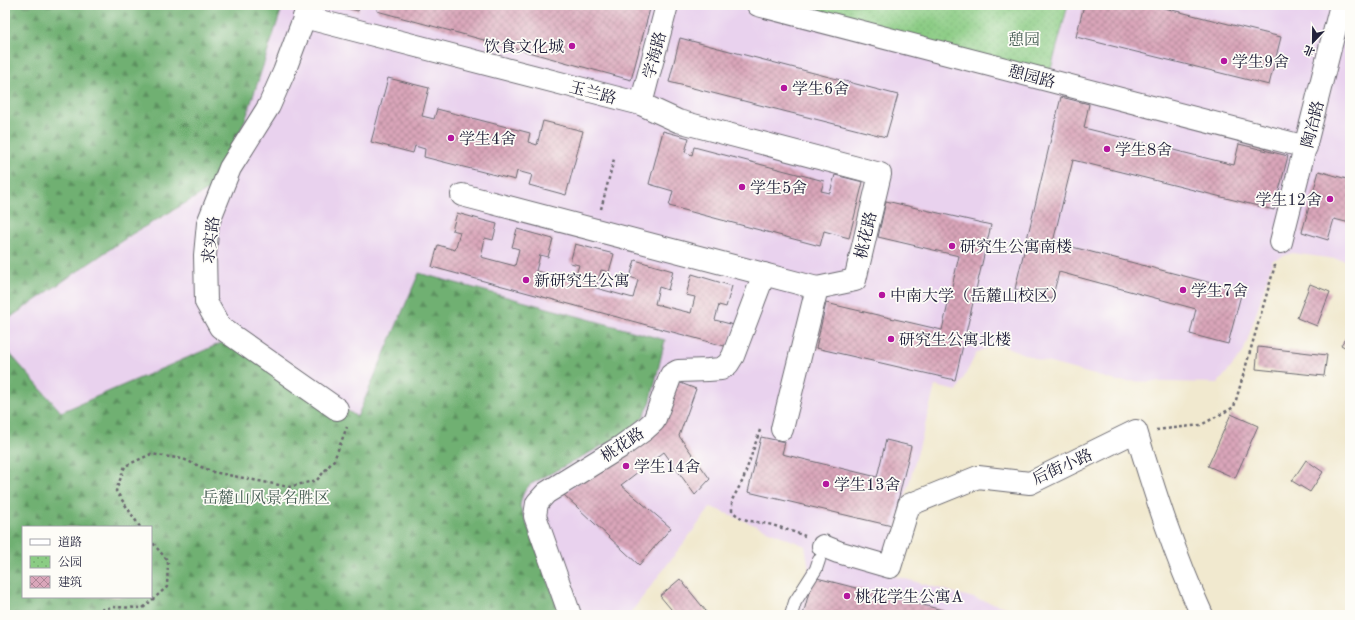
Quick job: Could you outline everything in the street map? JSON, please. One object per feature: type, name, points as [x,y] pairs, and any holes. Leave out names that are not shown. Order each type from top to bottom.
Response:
[{"type":"street","name":"学海路","points":[[641,104],[667,5]]},
{"type":"street","name":"憩园路","points":[[758,5],[1306,147]]},
{"type":"street","name":"陶冶路","points":[[1281,242],[1341,5]]},
{"type":"street","name":"玉兰路","points":[[306,11],[641,104],[678,121],[880,174]]},
{"type":"street","name":"求实路","points":[[306,11],[284,72],[269,106],[230,168],[208,223],[205,255],[206,302],[220,327],[337,409]]},
{"type":"street","name":"桃花路","points":[[817,288],[855,280],[880,174]]},
{"type":"street","points":[[462,195],[817,288],[784,419]]},
{"type":"street","name":"桃花路","points":[[570,615],[535,516],[537,503],[546,493],[622,446],[654,421],[671,375],[678,371],[708,370],[720,368],[728,364],[733,356],[764,274]]},
{"type":"street","points":[[1136,431],[1160,509],[1190,589],[1202,615]]},
{"type":"street","name":"后街小路","points":[[821,553],[838,552],[890,567],[909,505],[978,477],[1030,483],[1136,431]]},
{"type":"lane","points":[[792,615],[795,602],[816,569],[821,553]]},
{"type":"path","points":[[596,230],[614,159]]},
{"type":"path","points":[[1136,431],[1201,426],[1234,407],[1281,242]]},
{"type":"path","points":[[139,526],[116,491],[125,466],[151,454],[183,459],[213,472],[289,487],[317,480],[334,460],[348,428],[337,409]]},
{"type":"path","points":[[784,419],[772,416],[765,422],[760,430],[743,480],[732,500],[732,511],[738,517],[783,528],[805,536],[821,553]]},
{"type":"path","points":[[78,615],[112,607],[143,608],[167,587],[168,561],[152,542]]},
{"type":"shaded area","name":"中南大学（岳麓山校区）","points":[[283,5],[1350,5],[1350,261],[1292,253],[1273,260],[1243,353],[1218,383],[1117,381],[1039,360],[999,344],[977,352],[957,391],[935,386],[884,573],[1034,615],[787,615],[809,569],[805,546],[711,507],[629,615],[561,615],[520,506],[524,490],[531,484],[615,439],[650,403],[665,340],[357,417],[240,335],[61,412],[5,348],[5,321],[132,234],[175,210],[246,118]]},
{"type":"green space","points":[[5,5],[283,5],[246,118],[229,156],[208,190],[132,234],[5,321]]},
{"type":"green space","name":"憩园","points":[[813,5],[1068,5],[1048,80],[810,18]]},
{"type":"green space","name":"岳麓山风景名胜区","points":[[419,273],[665,340],[650,404],[643,417],[633,427],[615,439],[531,484],[522,496],[520,506],[561,615],[5,615],[5,348],[61,412],[240,335],[357,417]]},
{"type":"building","points":[[335,5],[360,5],[358,11]]},
{"type":"building","name":"饮食文化城","points":[[378,5],[651,5],[631,80],[377,11]]},
{"type":"building","name":"学生9舍","points":[[1084,5],[1152,5],[1281,37],[1269,85],[1076,37]]},
{"type":"building","name":"学生6舍","points":[[680,38],[898,95],[886,137],[669,82]]},
{"type":"building","name":"学生4舍","points":[[388,78],[429,88],[422,116],[434,119],[437,109],[530,133],[528,142],[537,145],[543,121],[583,131],[566,195],[529,185],[532,175],[517,171],[515,180],[424,157],[425,149],[415,146],[413,153],[371,142]]},
{"type":"building","points":[[1061,97],[1089,104],[1084,128],[1234,165],[1239,144],[1288,156],[1274,210],[1073,160],[1053,242],[1242,291],[1228,344],[1190,334],[1196,309],[1059,272],[1052,299],[1015,289]]},
{"type":"building","name":"学生5舍","points":[[663,131],[689,138],[685,152],[692,155],[694,147],[824,181],[821,191],[830,193],[835,175],[863,182],[849,238],[824,231],[820,246],[669,206],[673,191],[649,184]]},
{"type":"building","name":"学生12舍","points":[[1319,171],[1350,180],[1350,223],[1334,219],[1328,240],[1302,232]]},
{"type":"building","name":"研究生公寓北楼","points":[[886,201],[991,225],[955,380],[816,348],[826,303],[942,330],[959,256],[878,237]]},
{"type":"building","name":"新研究生公寓","points":[[457,213],[497,224],[493,240],[485,238],[481,257],[515,266],[519,249],[512,247],[517,229],[553,239],[548,257],[540,255],[536,271],[574,281],[579,265],[570,263],[575,244],[614,254],[609,272],[601,270],[596,288],[633,298],[638,280],[630,277],[635,260],[673,271],[668,290],[659,287],[655,304],[691,313],[695,297],[686,295],[692,274],[732,286],[726,307],[719,305],[715,320],[734,325],[728,347],[432,267],[438,245],[455,250],[460,232],[452,230]]},
{"type":"building","points":[[1310,284],[1330,292],[1317,326],[1297,318]]},
{"type":"building","points":[[1350,331],[1350,350],[1341,345]]},
{"type":"building","points":[[1258,347],[1327,355],[1324,376],[1256,369]]},
{"type":"building","name":"学生14舍","points":[[673,380],[696,389],[679,436],[710,479],[695,495],[664,452],[621,485],[671,528],[639,565],[563,494],[656,430]]},
{"type":"building","points":[[1231,414],[1258,426],[1235,478],[1208,466]]},
{"type":"building","name":"学生13舍","points":[[761,437],[785,442],[782,454],[877,477],[886,440],[911,446],[892,526],[748,492]]},
{"type":"building","points":[[1306,460],[1323,472],[1310,492],[1292,481]]},
{"type":"building","name":"桃花学生公寓A","points":[[813,577],[958,614],[958,615],[803,615]]},
{"type":"building","points":[[680,579],[706,611],[701,615],[676,615],[660,596]]},
{"type":"place","name":"饮食文化城","points":[[572,46]]},
{"type":"place","name":"学生9舍","points":[[1224,61]]},
{"type":"place","name":"学生6舍","points":[[784,88]]},
{"type":"place","name":"学生4舍","points":[[451,138]]},
{"type":"place","name":"学生8舍","points":[[1107,149]]},
{"type":"place","name":"学生5舍","points":[[742,187]]},
{"type":"place","name":"学生12舍","points":[[1330,199]]},
{"type":"place","name":"研究生公寓南楼","points":[[952,246]]},
{"type":"place","name":"新研究生公寓","points":[[526,280]]},
{"type":"place","name":"学生7舍","points":[[1183,290]]},
{"type":"place","name":"中南大学（岳麓山校区）","points":[[882,295]]},
{"type":"place","name":"研究生公寓北楼","points":[[891,339]]},
{"type":"place","name":"学生14舍","points":[[626,466]]},
{"type":"place","name":"学生13舍","points":[[826,484]]},
{"type":"place","name":"桃花学生公寓A","points":[[847,596]]}]
